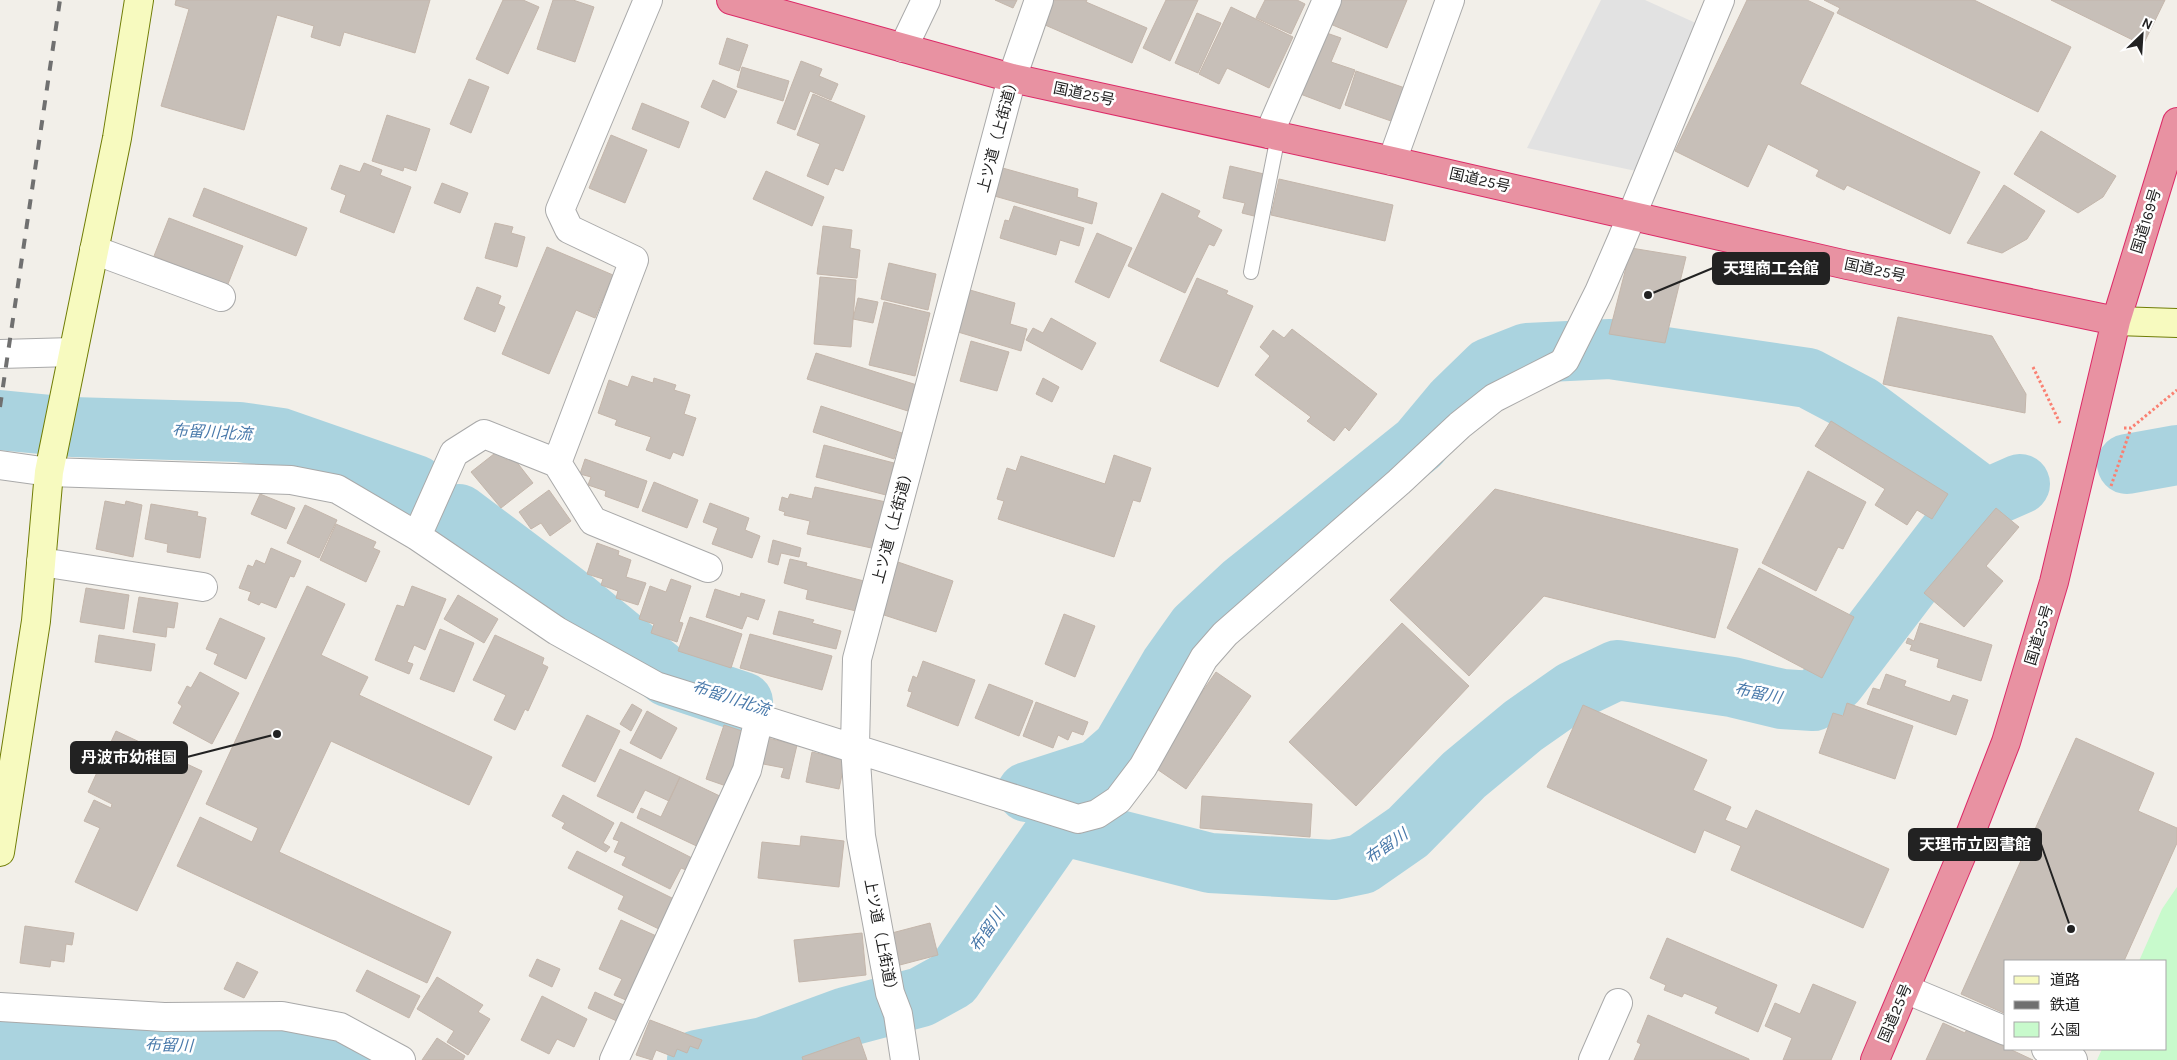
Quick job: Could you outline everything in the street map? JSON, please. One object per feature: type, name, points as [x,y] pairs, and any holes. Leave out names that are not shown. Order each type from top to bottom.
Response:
[{"type":"highway","name":"国道25号","points":[[731,0],[1012,78],[1392,161],[1848,265],[2116,320],[2054,582],[2006,742],[1968,840],[1876,1060]]},
{"type":"highway","name":"国道169号","points":[[2116,320],[2177,122]]},
{"type":"street","points":[[1,841],[36,621],[50,465],[117,138],[139,0]]},
{"type":"street","points":[[557,463],[634,260],[569,229],[560,210],[648,0]]},
{"type":"street","points":[[903,48],[926,0]]},
{"type":"street","name":"上ツ道（上街道）","points":[[905,1060],[861,836],[855,747],[857,659],[1012,78],[1039,0]]},
{"type":"street","points":[[1274,135],[1327,0]]},
{"type":"street","points":[[1392,161],[1450,0]]},
{"type":"street","points":[[0,465],[50,465],[291,480],[338,489],[417,536],[557,631],[656,686],[855,747],[1078,819],[1097,814],[1118,800],[1143,767],[1204,658],[1225,634],[1399,482],[1460,425],[1494,398],[1561,364],[1599,292],[1720,0]]},
{"type":"street","points":[[94,250],[222,297]]},
{"type":"street","points":[[2116,320],[2177,323]]},
{"type":"street","points":[[0,354],[73,352]]},
{"type":"street","points":[[417,536],[454,453],[484,434],[557,463],[593,521],[708,568]]},
{"type":"street","points":[[41,562],[203,587]]},
{"type":"street","points":[[614,1060],[748,770],[759,718]]},
{"type":"street","points":[[1905,989],[2004,1030]]},
{"type":"street","points":[[1593,1060],[1618,1003]]},
{"type":"street","points":[[0,1007],[164,1017],[282,1016],[340,1027],[402,1060]]},
{"type":"street","points":[[2048,1050],[2073,1060]]},
{"type":"lane","points":[[1250,272],[1274,135]]},
{"type":"path","points":[[2033,367],[2060,425]]},
{"type":"path","points":[[2109,492],[2130,428],[2177,390]]},
{"type":"path","points":[[2124,428],[2130,428]]},
{"type":"green space","points":[[2177,887],[2177,1060],[2097,1060],[2102,1050],[2167,1050],[2167,960],[2139,960],[2162,909]]},
{"type":"shaded area","points":[[1601,0],[1645,0],[1698,24],[1636,171],[1527,148]]},
{"type":"building","points":[[176,0],[430,0],[415,53],[344,32],[340,46],[311,37],[314,26],[277,15],[244,130],[161,106],[189,9],[175,5]]},
{"type":"building","points":[[503,0],[523,0],[539,7],[508,74],[476,59]]},
{"type":"building","points":[[553,0],[573,0],[594,7],[575,62],[537,49]]},
{"type":"building","points":[[995,0],[1017,0],[1013,8]]},
{"type":"building","points":[[1045,0],[1087,0],[1086,2],[1147,28],[1132,63],[1036,21]]},
{"type":"building","points":[[1166,0],[1198,0],[1170,61],[1143,48]]},
{"type":"building","points":[[1265,0],[1297,0],[1305,4],[1291,34],[1256,18]]},
{"type":"building","points":[[1338,0],[1407,0],[1387,48],[1328,23]]},
{"type":"building","points":[[1747,0],[1807,0],[1834,13],[1800,84],[1980,172],[1950,234],[1847,185],[1844,190],[1816,176],[1819,170],[1768,144],[1748,187],[1675,151]]},
{"type":"building","points":[[1824,0],[1974,0],[2071,47],[2038,112],[1837,13],[1840,8]]},
{"type":"building","points":[[2051,0],[2165,0],[2143,45]]},
{"type":"building","points":[[1231,7],[1293,37],[1269,88],[1227,68],[1219,84],[1199,74]]},
{"type":"building","points":[[1197,13],[1221,23],[1198,73],[1175,63]]},
{"type":"building","points":[[1318,30],[1341,38],[1331,62],[1355,70],[1340,109],[1295,92]]},
{"type":"building","points":[[727,38],[748,45],[739,71],[719,64]]},
{"type":"building","points":[[801,61],[822,69],[819,76],[838,84],[831,100],[810,91],[795,130],[777,123]]},
{"type":"building","points":[[742,67],[789,81],[783,101],[737,87]]},
{"type":"building","points":[[1356,71],[1405,88],[1394,122],[1345,105]]},
{"type":"building","points":[[469,79],[489,87],[471,133],[450,124]]},
{"type":"building","points":[[713,80],[737,91],[725,118],[701,107]]},
{"type":"building","points":[[813,94],[865,116],[843,171],[835,168],[828,185],[807,176],[820,144],[797,135]]},
{"type":"building","points":[[642,103],[689,122],[679,148],[632,129]]},
{"type":"building","points":[[387,115],[430,129],[416,171],[404,167],[403,171],[372,161]]},
{"type":"building","points":[[2041,131],[2116,176],[2103,197],[2078,213],[2014,174]]},
{"type":"building","points":[[611,135],[647,150],[625,203],[589,188]]},
{"type":"building","points":[[364,163],[382,170],[380,175],[411,187],[394,233],[340,212],[346,195],[331,189],[340,165],[360,172]]},
{"type":"building","points":[[1230,166],[1264,174],[1254,216],[1242,213],[1245,203],[1223,198]]},
{"type":"building","points":[[999,167],[1078,189],[1077,197],[1097,203],[1092,224],[991,195]]},
{"type":"building","points":[[766,171],[824,197],[812,226],[753,199]]},
{"type":"building","points":[[1279,179],[1393,205],[1385,241],[1271,215]]},
{"type":"building","points":[[442,183],[468,193],[460,213],[434,203]]},
{"type":"building","points":[[2004,185],[2045,211],[2027,239],[2002,253],[1967,243]]},
{"type":"building","points":[[204,188],[307,228],[296,256],[193,216]]},
{"type":"building","points":[[1162,193],[1200,211],[1197,217],[1222,230],[1214,246],[1209,244],[1185,293],[1128,266]]},
{"type":"building","points":[[1014,206],[1084,228],[1079,246],[1060,240],[1056,255],[1000,238],[1005,220],[1009,221]]},
{"type":"building","points":[[169,218],[243,246],[226,289],[188,274],[189,270],[154,256]]},
{"type":"building","points":[[495,223],[513,227],[511,233],[525,237],[517,267],[485,258]]},
{"type":"building","points":[[823,226],[852,230],[850,248],[860,250],[857,278],[817,274]]},
{"type":"building","points":[[1097,233],[1132,248],[1109,298],[1075,282]]},
{"type":"building","points":[[547,247],[613,275],[595,318],[576,310],[549,374],[502,354]]},
{"type":"building","points":[[1631,248],[1686,257],[1665,343],[1609,334]]},
{"type":"building","points":[[889,263],[936,274],[928,310],[881,299]]},
{"type":"building","points":[[820,277],[856,280],[851,347],[814,344]]},
{"type":"building","points":[[1197,278],[1228,291],[1226,294],[1253,306],[1218,387],[1160,361]]},
{"type":"building","points":[[477,287],[501,296],[498,304],[505,307],[495,332],[464,319]]},
{"type":"building","points":[[970,290],[1015,303],[1010,324],[1027,329],[1021,351],[958,332]]},
{"type":"building","points":[[858,298],[878,302],[873,323],[853,319]]},
{"type":"building","points":[[884,302],[930,313],[915,376],[869,365]]},
{"type":"building","points":[[1898,317],[1992,336],[2026,394],[2025,413],[1883,384]]},
{"type":"building","points":[[1051,318],[1096,343],[1082,370],[1026,340],[1033,328],[1043,333]]},
{"type":"building","points":[[1292,329],[1377,394],[1349,431],[1345,427],[1334,441],[1307,421],[1311,417],[1255,375],[1270,356],[1260,347],[1273,330],[1284,338]]},
{"type":"building","points":[[971,341],[1009,352],[997,391],[960,381]]},
{"type":"building","points":[[816,353],[920,386],[911,412],[807,379]]},
{"type":"building","points":[[632,376],[653,383],[654,378],[676,385],[674,390],[690,395],[684,414],[696,418],[683,456],[673,452],[670,459],[646,450],[651,437],[615,425],[617,420],[598,413],[609,380],[628,387]]},
{"type":"building","points":[[1043,378],[1059,387],[1052,402],[1036,394]]},
{"type":"building","points":[[821,406],[902,433],[894,459],[813,432]]},
{"type":"building","points":[[1831,421],[1948,494],[1932,519],[1917,510],[1907,525],[1875,505],[1885,489],[1815,446]]},
{"type":"building","points":[[824,445],[894,463],[886,495],[816,477]]},
{"type":"building","points":[[499,450],[506,460],[512,456],[533,483],[501,508],[471,472]]},
{"type":"building","points":[[1114,455],[1151,468],[1140,502],[1133,500],[1114,557],[998,519],[1004,501],[997,499],[1007,468],[1016,471],[1021,456],[1105,484]]},
{"type":"building","points":[[585,459],[647,481],[638,508],[605,496],[606,491],[588,485],[591,477],[580,474]]},
{"type":"building","points":[[1808,471],[1866,502],[1843,549],[1838,547],[1816,591],[1762,563]]},
{"type":"building","points":[[654,482],[698,500],[687,528],[642,511]]},
{"type":"building","points":[[815,487],[886,502],[876,549],[807,534],[810,521],[784,515],[785,512],[779,510],[782,497],[788,499],[790,494],[812,499]]},
{"type":"building","points":[[1495,489],[1738,549],[1715,638],[1544,596],[1469,676],[1390,600]]},
{"type":"building","points":[[549,490],[571,521],[550,536],[541,523],[531,529],[519,512]]},
{"type":"building","points":[[260,494],[295,508],[286,529],[251,514]]},
{"type":"building","points":[[105,501],[125,505],[126,501],[142,505],[133,557],[96,549]]},
{"type":"building","points":[[710,503],[749,518],[745,530],[760,536],[752,558],[712,544],[718,528],[703,522]]},
{"type":"building","points":[[151,504],[198,512],[197,516],[206,518],[200,558],[167,552],[168,544],[145,539]]},
{"type":"building","points":[[305,505],[337,520],[319,558],[287,543]]},
{"type":"building","points":[[1996,508],[2019,527],[1986,566],[2003,581],[1964,627],[1924,593]]},
{"type":"building","points":[[336,524],[376,542],[373,548],[380,551],[366,582],[320,560]]},
{"type":"building","points":[[773,540],[801,548],[799,557],[781,553],[778,565],[768,562]]},
{"type":"building","points":[[597,543],[619,551],[618,555],[631,560],[626,577],[646,583],[638,605],[616,598],[618,591],[601,585],[603,579],[587,574]]},
{"type":"building","points":[[271,548],[301,561],[294,577],[290,576],[276,608],[261,602],[259,605],[248,600],[251,592],[239,588],[248,565],[253,567],[256,560],[265,564]]},
{"type":"building","points":[[790,559],[807,563],[806,566],[864,581],[856,611],[806,599],[808,590],[784,583]]},
{"type":"building","points":[[898,562],[953,581],[936,632],[881,614]]},
{"type":"building","points":[[1759,568],[1854,617],[1822,678],[1727,628]]},
{"type":"building","points":[[671,579],[691,586],[679,622],[683,623],[677,642],[651,633],[654,624],[639,619],[650,586],[666,592]]},
{"type":"building","points":[[307,586],[345,604],[321,655],[368,677],[359,695],[492,757],[469,805],[331,741],[279,852],[451,932],[427,983],[177,866],[200,817],[252,842],[258,828],[206,804]]},
{"type":"building","points":[[412,586],[446,599],[425,650],[414,645],[407,662],[413,664],[409,674],[375,660],[397,605],[404,607]]},
{"type":"building","points":[[86,588],[129,595],[124,629],[80,622]]},
{"type":"building","points":[[715,589],[740,597],[741,593],[765,600],[758,620],[747,616],[742,629],[706,617]]},
{"type":"building","points":[[458,595],[498,619],[484,643],[444,619]]},
{"type":"building","points":[[139,597],[178,603],[174,628],[167,627],[166,637],[133,632]]},
{"type":"building","points":[[779,611],[814,620],[812,623],[841,631],[836,649],[773,634]]},
{"type":"building","points":[[1064,614],[1095,626],[1075,677],[1045,664]]},
{"type":"building","points":[[690,617],[742,634],[731,668],[678,651]]},
{"type":"building","points":[[220,618],[265,638],[246,679],[214,664],[218,654],[206,649]]},
{"type":"building","points":[[1402,623],[1469,686],[1356,806],[1289,742]]},
{"type":"building","points":[[1920,623],[1992,645],[1981,681],[1937,667],[1939,659],[1910,650],[1912,645],[1906,643],[1908,638],[1914,641]]},
{"type":"building","points":[[440,629],[474,643],[454,692],[420,679]]},
{"type":"building","points":[[750,634],[832,656],[822,690],[740,668]]},
{"type":"building","points":[[99,635],[155,644],[151,671],[95,662]]},
{"type":"building","points":[[495,635],[544,658],[542,664],[548,667],[528,711],[525,709],[515,730],[494,720],[506,695],[473,680]]},
{"type":"building","points":[[923,661],[975,680],[958,726],[907,706],[912,692],[908,691],[913,676],[917,678]]},
{"type":"building","points":[[200,672],[239,693],[212,744],[173,723],[182,706],[178,703],[187,686],[191,688]]},
{"type":"building","points":[[1216,672],[1251,696],[1186,789],[1151,765]]},
{"type":"building","points":[[1886,674],[1906,681],[1904,686],[1950,702],[1953,695],[1968,700],[1956,735],[1867,704],[1873,688],[1880,690]]},
{"type":"building","points":[[989,684],[1033,701],[1019,736],[975,718]]},
{"type":"building","points":[[1036,702],[1088,722],[1083,735],[1072,731],[1068,740],[1058,735],[1053,748],[1023,736]]},
{"type":"building","points":[[1847,703],[1913,726],[1895,779],[1819,753],[1833,713],[1843,716]]},
{"type":"building","points":[[632,704],[642,710],[631,731],[620,724]]},
{"type":"building","points":[[1583,705],[1707,760],[1693,790],[1731,807],[1725,820],[1747,829],[1756,810],[1889,869],[1863,928],[1731,870],[1741,846],[1704,830],[1695,853],[1547,787]]},
{"type":"building","points":[[647,711],[677,728],[661,759],[630,743]]},
{"type":"building","points":[[587,715],[620,731],[595,782],[562,766]]},
{"type":"building","points":[[724,725],[751,734],[732,788],[706,779]]},
{"type":"building","points":[[116,731],[202,771],[137,911],[75,882],[100,828],[84,821],[94,800],[111,808],[112,804],[88,792]]},
{"type":"building","points":[[759,736],[797,745],[789,779],[781,777],[784,768],[753,762]]},
{"type":"building","points":[[2076,738],[2154,773],[2138,811],[2177,828],[2177,843],[2124,960],[2004,960],[2004,1013],[1961,994]]},
{"type":"building","points":[[620,749],[680,777],[669,801],[645,790],[633,813],[597,796]]},
{"type":"building","points":[[812,752],[845,760],[839,789],[806,782]]},
{"type":"building","points":[[680,777],[726,799],[703,849],[637,818],[641,808],[661,817]]},
{"type":"building","points":[[563,795],[614,823],[603,843],[610,847],[606,852],[562,828],[565,823],[552,816]]},
{"type":"building","points":[[1202,796],[1312,804],[1310,837],[1200,828]]},
{"type":"building","points":[[621,822],[692,858],[686,870],[681,868],[670,889],[622,865],[626,857],[614,852],[619,841],[613,839]]},
{"type":"building","points":[[801,836],[844,841],[839,887],[758,878],[762,842],[800,846]]},
{"type":"building","points":[[577,851],[680,902],[665,932],[618,909],[624,896],[568,868]]},
{"type":"building","points":[[621,920],[663,939],[633,1003],[614,995],[622,979],[599,969]]},
{"type":"building","points":[[930,923],[938,955],[896,966],[888,934]]},
{"type":"building","points":[[25,926],[74,933],[72,945],[66,944],[64,962],[51,960],[50,967],[20,963]]},
{"type":"building","points":[[862,933],[866,975],[799,982],[794,940]]},
{"type":"building","points":[[1667,938],[1777,985],[1758,1032],[1715,1013],[1718,1007],[1684,993],[1682,997],[1664,990],[1666,985],[1650,978]]},
{"type":"building","points":[[537,959],[560,969],[552,987],[529,976]]},
{"type":"building","points":[[237,962],[258,972],[244,998],[224,989]]},
{"type":"building","points":[[367,970],[420,996],[409,1018],[356,991]]},
{"type":"building","points":[[437,977],[483,1005],[478,1012],[490,1019],[468,1055],[447,1042],[454,1031],[417,1009]]},
{"type":"building","points":[[1813,984],[1856,1002],[1831,1060],[1783,1060],[1792,1038],[1765,1026],[1775,1003],[1800,1014]]},
{"type":"building","points":[[595,992],[626,1006],[619,1022],[588,1008]]},
{"type":"building","points":[[542,996],[587,1019],[574,1047],[557,1039],[549,1054],[521,1040]]},
{"type":"building","points":[[1648,1015],[1749,1060],[1634,1060],[1641,1044],[1637,1042]]},
{"type":"building","points":[[650,1020],[702,1040],[698,1049],[690,1046],[687,1053],[677,1049],[674,1057],[656,1050],[652,1060],[636,1055]]},
{"type":"building","points":[[1943,1023],[1965,1033],[1967,1029],[2004,1046],[2004,1050],[2012,1050],[2033,1060],[1926,1060]]},
{"type":"building","points":[[859,1037],[867,1060],[803,1060],[802,1057]]},
{"type":"building","points":[[437,1038],[465,1056],[463,1060],[422,1060]]},
{"type":"waterway","points":[[1027,792],[1098,769],[1122,748],[1170,666],[1197,628],[1243,585],[1419,444],[1454,402],[1489,368],[1527,353],[1610,349],[1808,378],[1861,406],[1986,499]]},
{"type":"waterway","name":"布留川北流","points":[[0,420],[72,427],[239,432],[281,438],[416,485]]},
{"type":"waterway","name":"布留川","points":[[2127,464],[2177,455]]},
{"type":"waterway","name":"布留川","points":[[1060,825],[1210,863],[1333,870],[1362,864],[1408,832],[1464,775],[1523,726],[1573,691],[1617,670],[1732,687],[1782,699],[1813,701],[1836,681],[1961,517],[1986,499],[2020,484]]},
{"type":"waterway","name":"布留川北流","points":[[459,514],[576,602],[668,677],[743,702]]},
{"type":"waterway","name":"布留川","points":[[697,1060],[764,1047],[846,1017],[921,997],[952,980],[1060,825]]},
{"type":"waterway","name":"布留川","points":[[0,1045],[155,1044],[326,1052],[364,1057],[367,1060]]},
{"type":"railway","points":[[0,407],[60,0]]},
{"type":"place","name":"天理商工会館","points":[[1648,295]]},
{"type":"place","name":"丹波市幼稚園","points":[[277,734]]},
{"type":"place","name":"天理市立図書館","points":[[2071,929]]}]
